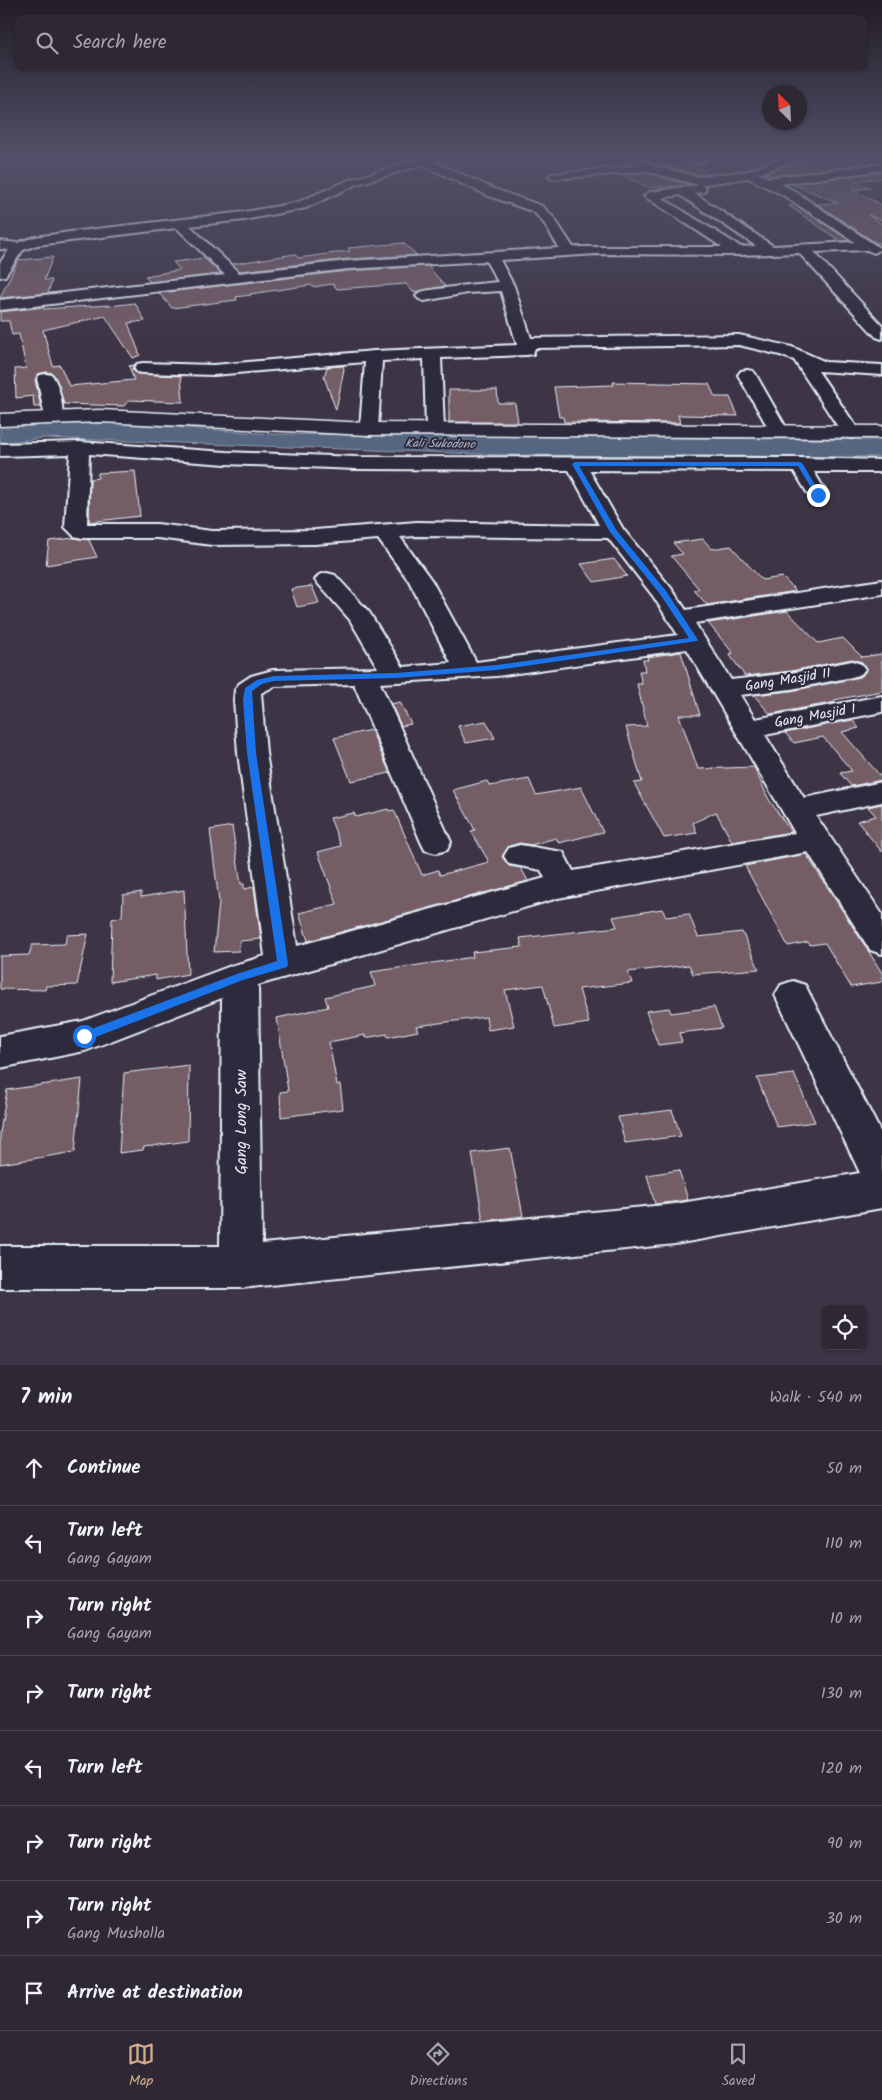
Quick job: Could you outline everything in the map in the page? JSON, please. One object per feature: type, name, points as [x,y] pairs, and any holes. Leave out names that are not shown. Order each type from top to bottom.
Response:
[{"type":"main road","points":[[0,420],[54,416],[100,416],[369,429],[882,432]]},
{"type":"street","points":[[0,245],[18,247],[35,240],[207,221]]},
{"type":"street","points":[[549,221],[568,251]]},
{"type":"street","points":[[690,221],[738,251]]},
{"type":"street","points":[[727,221],[771,250]]},
{"type":"street","points":[[833,221],[877,250]]},
{"type":"street","points":[[181,224],[236,278]]},
{"type":"street","points":[[0,273],[18,247]]},
{"type":"street","points":[[802,249],[882,334]]},
{"type":"street","points":[[0,305],[108,300],[236,278],[348,265],[441,258],[491,257],[568,251],[877,250]]},
{"type":"street","points":[[143,368],[214,370],[374,356],[527,350],[507,286],[491,257]]},
{"type":"street","points":[[424,296],[467,289],[507,286]]},
{"type":"street","points":[[525,343],[725,340],[760,344],[799,356],[823,367],[882,370]]},
{"type":"street","points":[[432,353],[435,429]]},
{"type":"street","points":[[369,429],[374,356]]},
{"type":"street","points":[[799,356],[851,432]]},
{"type":"street","points":[[747,375],[779,431]]},
{"type":"street","points":[[46,379],[53,404],[54,416]]},
{"type":"street","points":[[0,450],[80,448],[290,461],[882,466]]},
{"type":"street","points":[[80,448],[76,527],[82,531],[158,531],[212,538],[306,537],[417,529],[614,532]]},
{"type":"street","points":[[575,464],[614,532],[663,593],[687,629],[796,810],[882,941]]},
{"type":"street","points":[[800,464],[818,495]]},
{"type":"street","points":[[384,532],[401,550],[417,576],[435,606],[467,670]]},
{"type":"street","points":[[327,580],[360,616],[396,675]]},
{"type":"street","points":[[283,964],[252,753],[247,700],[248,690],[260,682],[274,678],[396,675],[497,668],[882,587]]},
{"type":"street","name":"Gang Masjid II","points":[[724,689],[791,681],[852,669]]},
{"type":"street","points":[[364,676],[436,842]]},
{"type":"street","name":"Gang Masjid I","points":[[748,729],[882,704]]},
{"type":"street","points":[[796,810],[882,792]]},
{"type":"street","points":[[0,1052],[84,1036],[240,977],[564,885],[816,840]]},
{"type":"street","points":[[520,856],[552,860],[564,885]]},
{"type":"street","name":"Gang Long Saw","points":[[240,977],[241,1268]]},
{"type":"street","points":[[793,995],[882,1176]]},
{"type":"street","points":[[0,1268],[241,1268],[675,1224],[882,1189]]},
{"type":"water","name":"Kali Sukodono","points":[[102,422],[273,434],[882,440],[882,457],[505,455],[44,438],[0,443],[0,426]]},
{"type":"building","points":[[810,221],[819,221],[849,240],[840,241]]},
{"type":"building","points":[[842,221],[877,221],[882,224],[882,243],[876,243]]},
{"type":"building","points":[[403,243],[417,255],[348,259],[240,271],[232,264],[295,254],[298,258],[350,251],[348,248]]},
{"type":"building","points":[[53,257],[44,280],[52,280],[48,293],[0,298],[18,260]]},
{"type":"building","points":[[204,258],[221,274],[150,282],[145,276],[180,270],[173,262]]},
{"type":"building","points":[[428,266],[445,286],[413,292],[406,284],[337,289],[333,284],[313,287],[311,285],[250,294],[236,297],[237,300],[172,308],[159,293],[348,271]]},
{"type":"building","points":[[135,303],[145,321],[128,323],[140,355],[133,358],[105,316],[43,330],[53,366],[60,365],[69,386],[134,380],[129,366],[134,365],[132,369],[137,374],[181,376],[183,402],[129,400],[124,406],[64,404],[56,379],[52,373],[46,372],[38,374],[35,380],[41,407],[34,407],[33,396],[16,398],[15,369],[26,368],[19,334],[12,335],[9,321],[0,321],[0,312],[44,307],[43,309]]},
{"type":"building","points":[[343,366],[336,410],[324,377],[327,367]]},
{"type":"building","points":[[613,382],[709,384],[715,397],[730,397],[738,416],[678,415],[680,423],[564,422],[563,417],[559,417],[554,387],[614,385]]},
{"type":"building","points":[[449,390],[497,390],[498,403],[515,403],[518,422],[449,422]]},
{"type":"building","points":[[135,471],[140,516],[89,522],[90,479],[98,478],[98,473]]},
{"type":"building","points":[[74,538],[89,540],[97,557],[46,565],[49,541]]},
{"type":"building","points":[[703,539],[712,549],[731,546],[762,580],[782,577],[796,591],[707,605],[694,590],[699,589],[671,556],[683,554],[673,543]]},
{"type":"building","points":[[614,559],[627,576],[594,582],[581,564]]},
{"type":"building","points":[[312,586],[319,603],[297,607],[291,589]]},
{"type":"building","points":[[787,611],[818,643],[843,638],[862,657],[882,654],[882,691],[834,700],[836,702],[770,714],[754,695],[791,691],[852,679],[862,676],[867,669],[862,662],[852,659],[791,671],[745,676],[729,654],[733,653],[708,623]]},
{"type":"building","points":[[681,652],[700,715],[679,715],[698,769],[754,767],[768,798],[791,832],[732,842],[716,812],[693,823],[697,833],[664,838],[634,783],[642,782],[626,727],[647,726],[637,684],[642,684],[639,671],[645,671],[643,660],[648,660],[647,657]]},
{"type":"building","points":[[400,702],[411,724],[401,726],[391,704]]},
{"type":"building","points":[[852,720],[859,728],[842,732],[882,780],[851,786],[840,773],[852,771],[823,737],[794,743],[785,733]]},
{"type":"building","points":[[486,721],[495,738],[466,743],[458,726]]},
{"type":"building","points":[[371,730],[390,773],[351,781],[334,738]]},
{"type":"building","points":[[529,779],[536,795],[581,787],[603,832],[559,843],[556,838],[531,845],[520,843],[509,846],[502,857],[509,866],[521,868],[528,881],[308,941],[299,913],[337,904],[318,852],[341,846],[330,818],[354,813],[356,817],[388,809],[389,811],[394,810],[422,875],[438,870],[440,875],[489,862],[471,831],[475,830],[453,790],[487,781],[490,786]]},
{"type":"building","points":[[882,804],[882,852],[857,821],[876,816],[868,807]]},
{"type":"building","points":[[232,826],[241,884],[244,884],[244,889],[254,887],[261,939],[240,941],[239,951],[214,952],[219,902],[210,830]]},
{"type":"building","points":[[806,854],[882,973],[882,982],[851,987],[825,943],[810,945],[808,942],[788,946],[745,866]]},
{"type":"building","points":[[184,890],[188,974],[156,980],[156,975],[110,982],[112,919],[122,917],[123,895],[141,892],[141,897]]},
{"type":"building","points":[[662,909],[666,917],[689,914],[698,937],[742,932],[759,969],[693,974],[689,965],[628,972],[632,983],[579,989],[589,1023],[554,1028],[543,985],[505,990],[514,1026],[488,1030],[486,1017],[416,1026],[418,1031],[388,1037],[387,1034],[365,1038],[365,1035],[329,1042],[337,1085],[340,1084],[343,1109],[281,1117],[280,1092],[288,1091],[277,1018],[328,1007],[325,997],[375,986],[371,972],[473,957],[472,952],[522,947],[520,938],[617,927],[613,917]]},
{"type":"building","points":[[88,934],[77,985],[46,986],[45,990],[0,989],[0,956],[29,955],[32,945],[65,944],[67,935]]},
{"type":"building","points":[[714,1007],[722,1028],[679,1033],[682,1042],[658,1045],[646,1011],[669,1008],[671,1013]]},
{"type":"building","points":[[189,1065],[188,1141],[144,1147],[143,1150],[119,1153],[124,1073]]},
{"type":"building","points":[[794,1074],[815,1122],[777,1127],[757,1078]]},
{"type":"building","points":[[82,1079],[75,1152],[0,1164],[0,1133],[7,1090]]},
{"type":"building","points":[[672,1110],[681,1136],[625,1143],[618,1117]]},
{"type":"building","points":[[510,1148],[523,1216],[483,1221],[472,1153]]},
{"type":"building","points":[[679,1170],[688,1200],[655,1204],[647,1175]]},
{"type":"route","points":[[84,1036],[240,977],[283,964],[252,753],[247,700],[248,690],[260,682],[274,678],[396,675],[497,668],[694,640],[663,593],[614,532],[575,464],[800,464],[818,495]]}]
